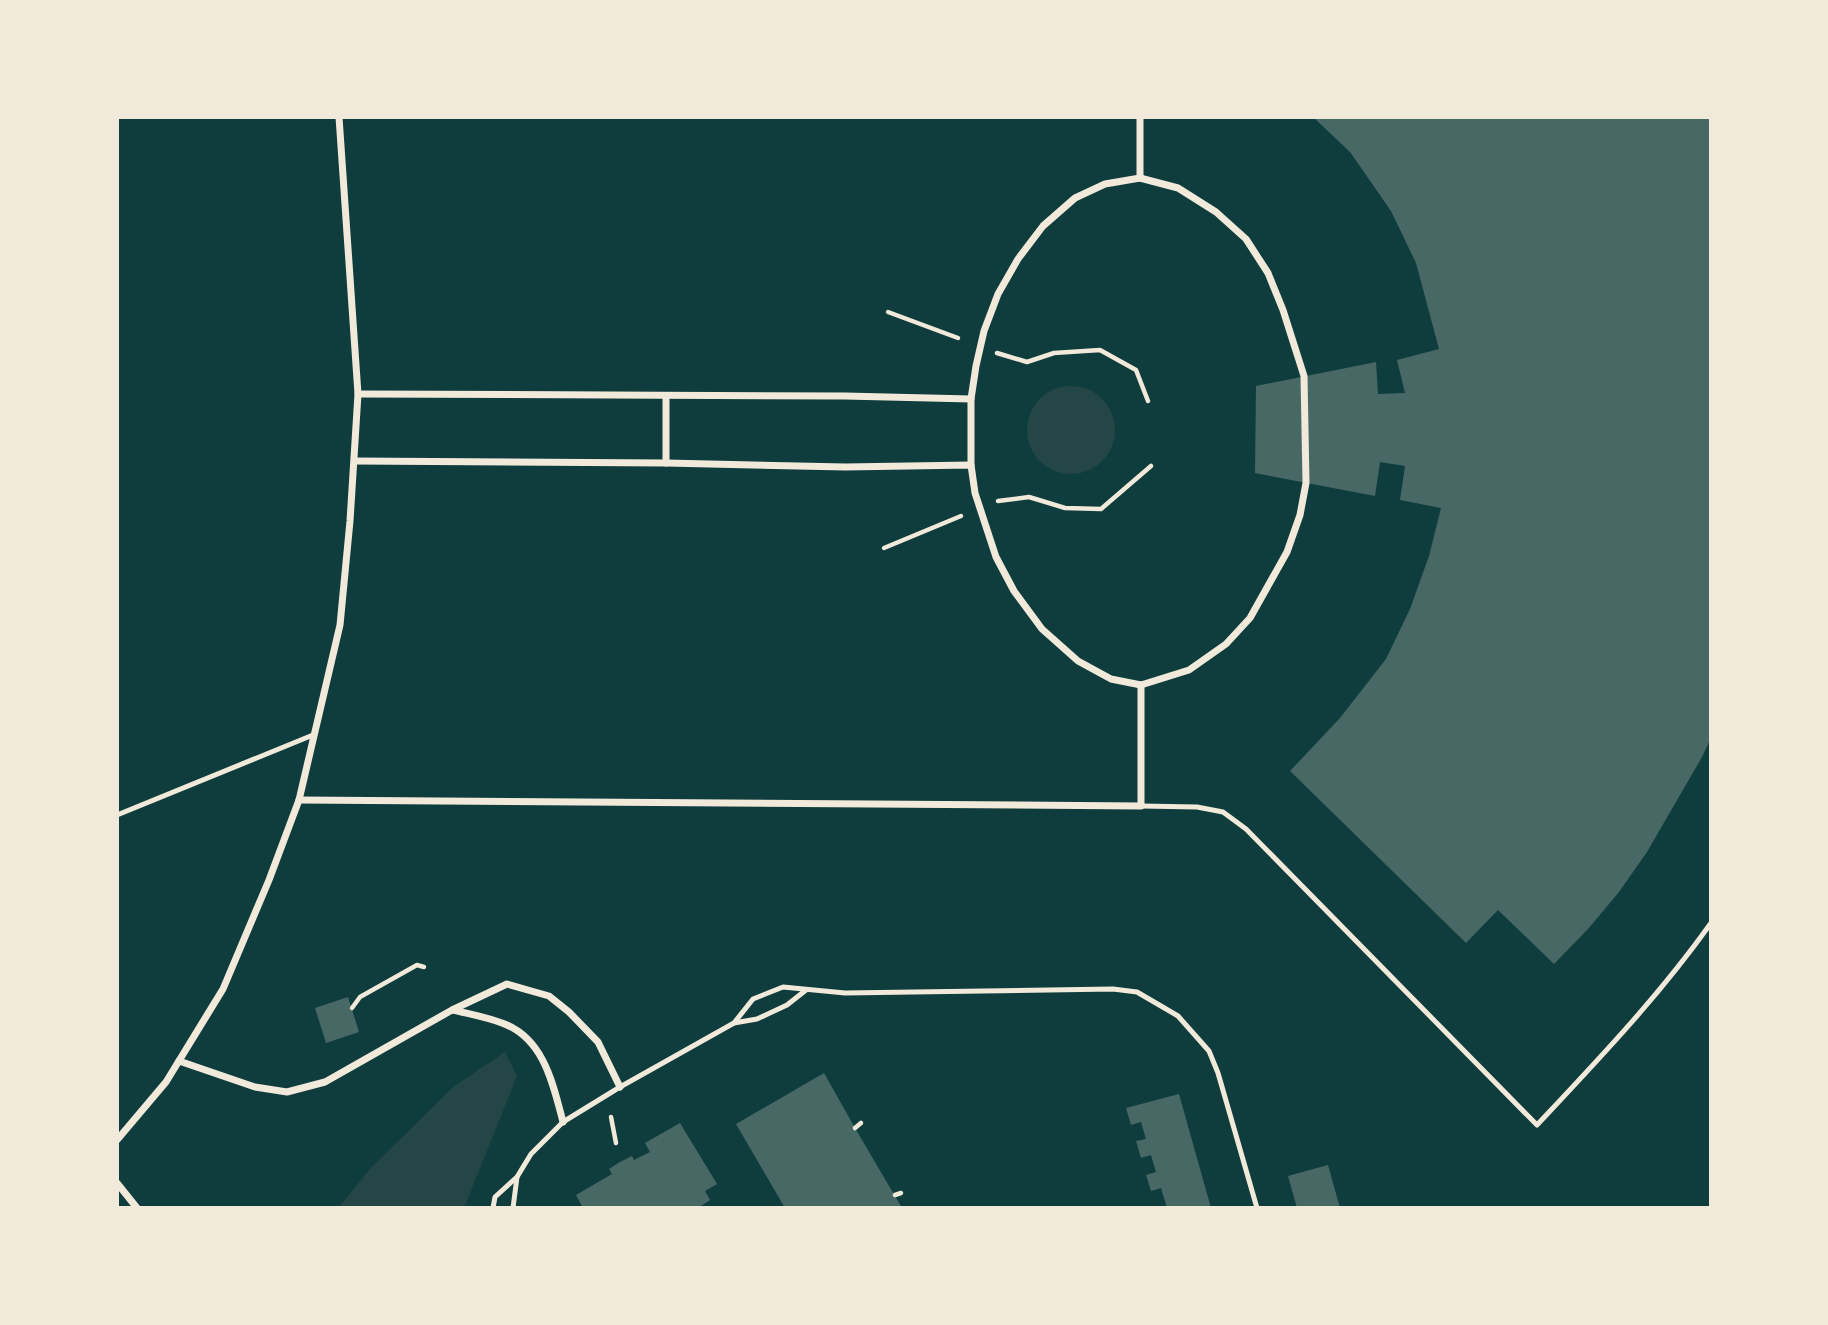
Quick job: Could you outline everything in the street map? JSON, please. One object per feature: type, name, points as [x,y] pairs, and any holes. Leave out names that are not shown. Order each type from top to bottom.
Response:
[{"type":"street","points":[[117,1140],[166,1082],[223,989],[299,800],[340,625],[355,461],[358,394],[340,117]]},
{"type":"street","points":[[1140,117],[1140,178]]},
{"type":"street","points":[[1140,178],[1178,188],[1216,212],[1246,239],[1269,273],[1304,376],[1306,483],[1300,515],[1287,552],[1250,618],[1226,644],[1189,670],[1141,685],[1111,678],[1078,661],[1042,629],[1014,591],[996,557],[975,492],[971,465],[971,399],[976,366],[984,331],[998,294],[1018,259],[1043,226],[1075,198],[1105,184],[1140,178]]},
{"type":"street","points":[[358,394],[971,399]]},
{"type":"street","points":[[666,396],[666,463]]},
{"type":"street","points":[[355,461],[845,467],[971,465]]},
{"type":"street","points":[[299,800],[1141,806],[1141,685]]},
{"type":"street","points":[[179,1061],[255,1087],[287,1092],[325,1082],[452,1010],[507,984],[549,996],[569,1012],[598,1042],[620,1087]]},
{"type":"street","points":[[452,1010],[503,1023],[520,1032],[539,1051],[553,1081],[563,1122]]},
{"type":"street","points":[[117,1183],[138,1208]]},
{"type":"lane","points":[[117,815],[313,736]]},
{"type":"lane","points":[[1141,806],[1197,807],[1223,812],[1246,829],[1537,1125],[1610,1048],[1711,923]]},
{"type":"lane","points":[[734,1023],[753,999],[783,987],[845,993],[1113,989],[1137,992],[1178,1016],[1209,1051],[1218,1073],[1257,1208]]},
{"type":"lane","points":[[493,1208],[495,1197],[517,1177],[531,1154],[563,1122],[734,1023],[757,1019],[786,1005],[806,990]]},
{"type":"lane","points":[[513,1208],[517,1177]]},
{"type":"path","points":[[888,312],[958,338]]},
{"type":"path","points":[[997,353],[1027,362],[1054,352],[1100,350],[1136,370],[1148,401]]},
{"type":"path","points":[[998,501],[1029,497],[1065,508],[1101,509],[1151,466]]},
{"type":"path","points":[[884,548],[961,516]]},
{"type":"path","points":[[352,1008],[360,997],[417,965],[424,967]]},
{"type":"path","points":[[611,1117],[616,1143]]},
{"type":"path","points":[[855,1128],[861,1123]]},
{"type":"path","points":[[895,1195],[901,1193]]},
{"type":"shaded area","points":[[1071,386],[1088,390],[1102,399],[1111,413],[1115,430],[1111,447],[1102,461],[1088,470],[1071,474],[1054,470],[1040,461],[1031,447],[1027,430],[1031,413],[1040,399],[1054,390]]},
{"type":"shaded area","points":[[505,1052],[517,1076],[464,1208],[338,1208],[370,1169],[453,1087]]},
{"type":"building","points":[[1313,117],[1711,117],[1711,738],[1647,852],[1619,892],[1554,964],[1498,910],[1466,943],[1290,771],[1340,718],[1386,659],[1410,609],[1429,556],[1441,508],[1400,500],[1405,466],[1380,462],[1375,496],[1255,473],[1256,386],[1376,362],[1378,394],[1405,393],[1397,360],[1439,349],[1416,263],[1391,211],[1350,152]]},
{"type":"building","points":[[348,997],[359,1032],[326,1043],[315,1008]]},
{"type":"building","points":[[824,1073],[902,1208],[785,1208],[736,1124]]},
{"type":"building","points":[[1179,1094],[1211,1208],[1167,1208],[1161,1188],[1151,1191],[1146,1175],[1156,1172],[1151,1155],[1141,1158],[1136,1141],[1146,1139],[1141,1122],[1131,1125],[1126,1108]]},
{"type":"building","points":[[680,1123],[717,1184],[705,1191],[710,1200],[698,1208],[583,1208],[576,1195],[612,1174],[609,1169],[620,1162],[632,1156],[634,1160],[650,1152],[645,1143]]},
{"type":"building","points":[[1328,1165],[1340,1208],[1297,1208],[1288,1176]]}]
